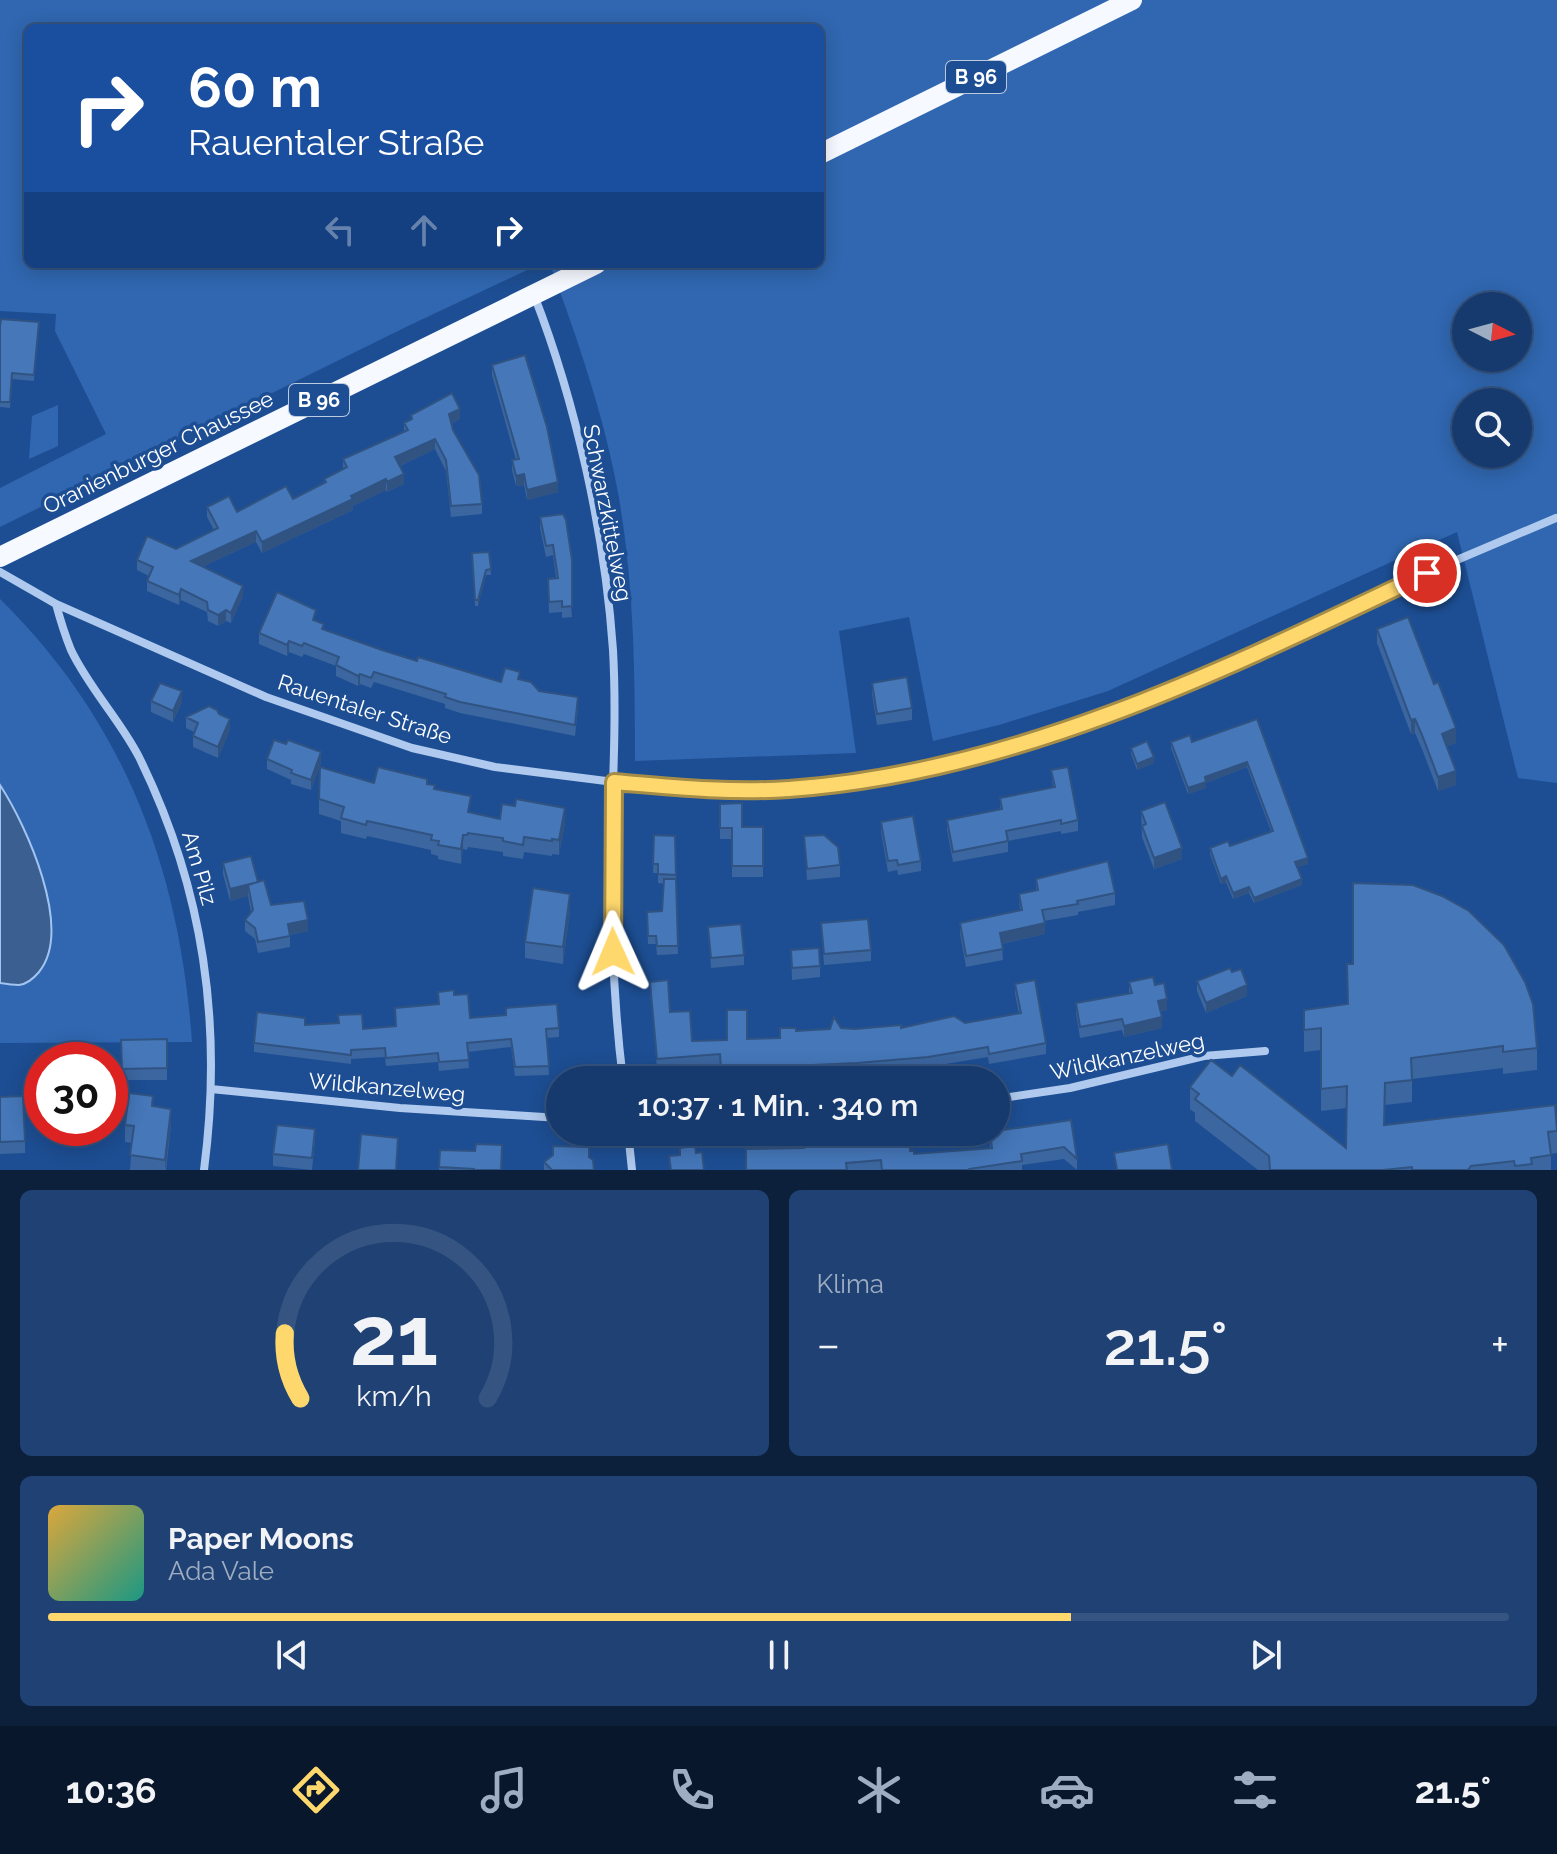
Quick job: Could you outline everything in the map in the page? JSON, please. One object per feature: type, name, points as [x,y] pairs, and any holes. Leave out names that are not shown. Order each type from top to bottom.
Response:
[{"type":"main road","name":"B 96","points":[[824,152],[1132,0]]},
{"type":"main road","name":"Oranienburger Chaussee","points":[[0,557],[588,268]]},
{"type":"street","name":"Schwarzkittelweg","points":[[534,295],[548,333],[582,454],[602,554],[613,650],[613,952],[622,1066]]},
{"type":"street","name":"Rauentaler Straße","points":[[0,572],[56,604],[266,697],[412,748],[495,767],[614,782],[699,790],[788,789],[881,778],[976,757],[1095,721],[1283,641],[1438,568],[1556,518]]},
{"type":"street","name":"Am Pilz","points":[[56,604],[72,652],[138,756],[180,856],[203,953],[211,1009],[211,1089],[204,1170]]},
{"type":"street","name":"Wildkanzelweg","points":[[1010,1097],[1099,1082],[1204,1056],[1265,1051]]},
{"type":"street","name":"Wildkanzelweg","points":[[211,1089],[400,1108],[546,1117]]},
{"type":"street","points":[[629,1146],[632,1170]]},
{"type":"shaded area","points":[[0,0],[1557,0],[1557,783],[1518,778],[1457,532],[1108,691],[999,725],[933,741],[909,617],[839,631],[856,753],[635,761],[631,596],[619,498],[598,409],[551,268],[824,268],[824,24],[24,24],[24,268],[531,268],[0,527],[0,488],[106,434],[55,331],[56,314],[0,311]]},
{"type":"shaded area","points":[[58,405],[58,446],[29,459],[32,416]]},
{"type":"shaded area","points":[[0,599],[44,646],[81,696],[113,748],[138,802],[159,859],[175,918],[192,1042],[0,1043],[0,983],[20,985],[46,962],[48,938],[39,870],[23,826],[0,785]]},
{"type":"shaded area","points":[[0,785],[33,850],[49,904],[51,930],[48,953],[39,972],[19,985],[0,983]]},
{"type":"building","points":[[1,319],[39,322],[34,375],[12,373],[10,402],[0,402]]},
{"type":"building","points":[[525,355],[547,427],[558,482],[527,490],[524,474],[516,476],[512,460],[519,459],[492,365]]},
{"type":"building","points":[[452,393],[460,409],[449,414],[453,430],[479,475],[482,504],[451,506],[446,460],[435,439],[395,457],[404,474],[387,482],[386,479],[351,496],[353,499],[262,542],[256,531],[191,561],[243,586],[231,613],[226,610],[218,615],[208,610],[207,602],[181,589],[179,595],[147,581],[153,567],[137,560],[147,536],[176,549],[218,528],[207,507],[229,496],[237,512],[286,486],[293,499],[347,467],[343,459],[408,430],[404,423],[412,419],[411,415]]},
{"type":"building","points":[[563,514],[572,560],[572,606],[562,607],[562,601],[549,602],[548,579],[558,578],[553,545],[546,546],[540,517]]},
{"type":"building","points":[[489,552],[491,569],[486,570],[478,600],[475,600],[472,553]]},
{"type":"building","points":[[277,592],[316,610],[313,620],[324,624],[322,629],[382,650],[417,661],[418,657],[501,682],[505,668],[520,672],[518,679],[531,682],[539,691],[578,697],[575,725],[460,702],[445,697],[446,694],[374,672],[371,678],[358,676],[336,665],[339,657],[304,643],[302,646],[289,641],[287,645],[259,633]]},
{"type":"building","points":[[1408,617],[1434,684],[1438,682],[1456,728],[1442,734],[1456,771],[1438,777],[1415,719],[1411,720],[1377,629]]},
{"type":"building","points":[[907,677],[912,708],[877,714],[872,683]]},
{"type":"building","points":[[160,683],[182,691],[173,711],[151,701]]},
{"type":"building","points":[[209,706],[230,719],[218,747],[193,736],[198,723],[186,717]]},
{"type":"building","points":[[1257,719],[1308,858],[1295,862],[1302,879],[1254,898],[1249,887],[1233,893],[1226,876],[1221,879],[1210,848],[1228,841],[1230,846],[1273,831],[1247,762],[1205,777],[1206,782],[1188,788],[1171,742],[1190,735],[1192,742]]},
{"type":"building","points":[[274,740],[286,744],[288,740],[321,752],[311,780],[267,759]]},
{"type":"building","points":[[1147,741],[1154,757],[1137,764],[1131,748]]},
{"type":"building","points":[[320,767],[374,783],[378,767],[427,779],[427,784],[435,785],[434,789],[471,796],[468,812],[500,819],[502,804],[515,806],[516,799],[565,808],[559,840],[524,837],[523,845],[503,841],[503,838],[468,833],[463,835],[461,849],[438,845],[439,841],[431,840],[432,835],[341,818],[344,807],[319,799]]},
{"type":"building","points":[[1068,767],[1078,820],[1061,824],[1061,820],[1006,831],[1008,841],[953,852],[947,820],[1002,809],[1000,798],[1055,787],[1051,770]]},
{"type":"building","points":[[1165,802],[1182,848],[1154,858],[1142,826],[1146,824],[1141,811]]},
{"type":"building","points":[[742,803],[742,827],[763,827],[763,866],[732,866],[732,828],[720,828],[720,804]]},
{"type":"building","points":[[913,816],[921,861],[898,865],[897,860],[888,861],[881,822]]},
{"type":"building","points":[[654,835],[675,836],[676,875],[658,874],[658,864],[653,864]]},
{"type":"building","points":[[824,835],[838,847],[840,865],[807,869],[804,836]]},
{"type":"building","points":[[251,856],[258,882],[230,889],[223,863]]},
{"type":"building","points":[[1108,861],[1115,893],[1042,910],[1045,923],[1000,933],[1003,949],[966,956],[960,923],[1022,910],[1019,894],[1038,890],[1036,879]]},
{"type":"building","points":[[664,879],[676,879],[678,946],[657,946],[656,936],[648,936],[647,912],[662,911]]},
{"type":"building","points":[[264,880],[271,905],[304,901],[308,920],[288,924],[290,936],[258,942],[255,928],[245,920],[253,910],[248,885]]},
{"type":"building","points":[[1353,883],[1413,885],[1469,911],[1504,945],[1525,982],[1533,1004],[1537,1048],[1503,1052],[1503,1046],[1411,1058],[1412,1080],[1385,1083],[1384,1125],[1555,1105],[1557,1131],[1548,1132],[1551,1155],[1531,1158],[1532,1164],[1515,1166],[1514,1161],[1471,1166],[1468,1170],[1412,1170],[1412,1167],[1270,1170],[1269,1156],[1195,1099],[1199,1094],[1190,1087],[1211,1060],[1232,1076],[1240,1065],[1346,1148],[1347,1086],[1321,1089],[1321,1028],[1304,1030],[1304,1010],[1348,1004],[1347,964],[1353,964]]},
{"type":"building","points":[[533,888],[570,894],[563,947],[525,942]]},
{"type":"building","points":[[868,919],[871,950],[824,954],[821,923]]},
{"type":"building","points":[[741,924],[744,955],[711,958],[708,927]]},
{"type":"building","points":[[819,948],[820,966],[792,968],[791,950]]},
{"type":"building","points":[[1230,968],[1232,972],[1241,969],[1247,985],[1206,1003],[1197,981]]},
{"type":"building","points":[[1153,977],[1155,985],[1164,983],[1167,999],[1158,1001],[1162,1017],[1124,1026],[1122,1019],[1080,1027],[1076,1003],[1132,993],[1129,982]]},
{"type":"building","points":[[668,980],[670,1012],[690,1011],[692,1041],[727,1040],[727,1010],[747,1010],[747,1039],[780,1038],[780,1028],[796,1028],[796,1031],[830,1029],[834,1017],[841,1028],[855,1029],[901,1025],[901,1028],[954,1016],[965,1023],[1021,1013],[1015,984],[1035,980],[1046,1043],[989,1054],[988,1047],[928,1057],[789,1066],[721,1066],[720,1054],[657,1059],[650,982]]},
{"type":"building","points":[[454,990],[454,995],[468,994],[470,1018],[506,1015],[506,1008],[557,1004],[559,1028],[546,1029],[549,1066],[515,1067],[511,1039],[467,1043],[469,1060],[439,1062],[438,1053],[386,1058],[385,1048],[351,1050],[351,1055],[254,1043],[257,1012],[305,1018],[305,1025],[339,1023],[338,1015],[362,1014],[363,1029],[396,1026],[395,1008],[439,1004],[438,992]]},
{"type":"building","points":[[167,1039],[167,1068],[128,1069],[128,1042],[121,1040]]},
{"type":"building","points":[[129,1093],[153,1096],[152,1106],[171,1109],[165,1160],[130,1155],[134,1126],[128,1125]]},
{"type":"building","points":[[23,1096],[24,1141],[0,1142],[0,1097]]},
{"type":"building","points":[[1071,1120],[1077,1159],[1064,1147],[1021,1154],[1022,1161],[969,1170],[882,1170],[881,1160],[846,1163],[847,1170],[746,1170],[746,1149],[910,1146],[914,1154],[1010,1146],[1010,1129]]},
{"type":"building","points":[[277,1125],[315,1129],[312,1158],[273,1154]]},
{"type":"building","points":[[361,1134],[398,1138],[396,1170],[358,1170]]},
{"type":"building","points":[[476,1144],[502,1145],[501,1170],[439,1167],[440,1150],[475,1151]]},
{"type":"building","points":[[1168,1144],[1172,1170],[1117,1170],[1114,1153]]},
{"type":"building","points":[[553,1146],[589,1147],[594,1170],[552,1170],[544,1162],[553,1155]]},
{"type":"building","points":[[695,1146],[696,1153],[702,1152],[704,1170],[671,1170],[669,1156],[680,1155],[680,1148]]},
{"type":"route","points":[[613,952],[614,782],[699,790],[788,789],[881,778],[964,760],[1095,721],[1283,641],[1427,573]]}]
